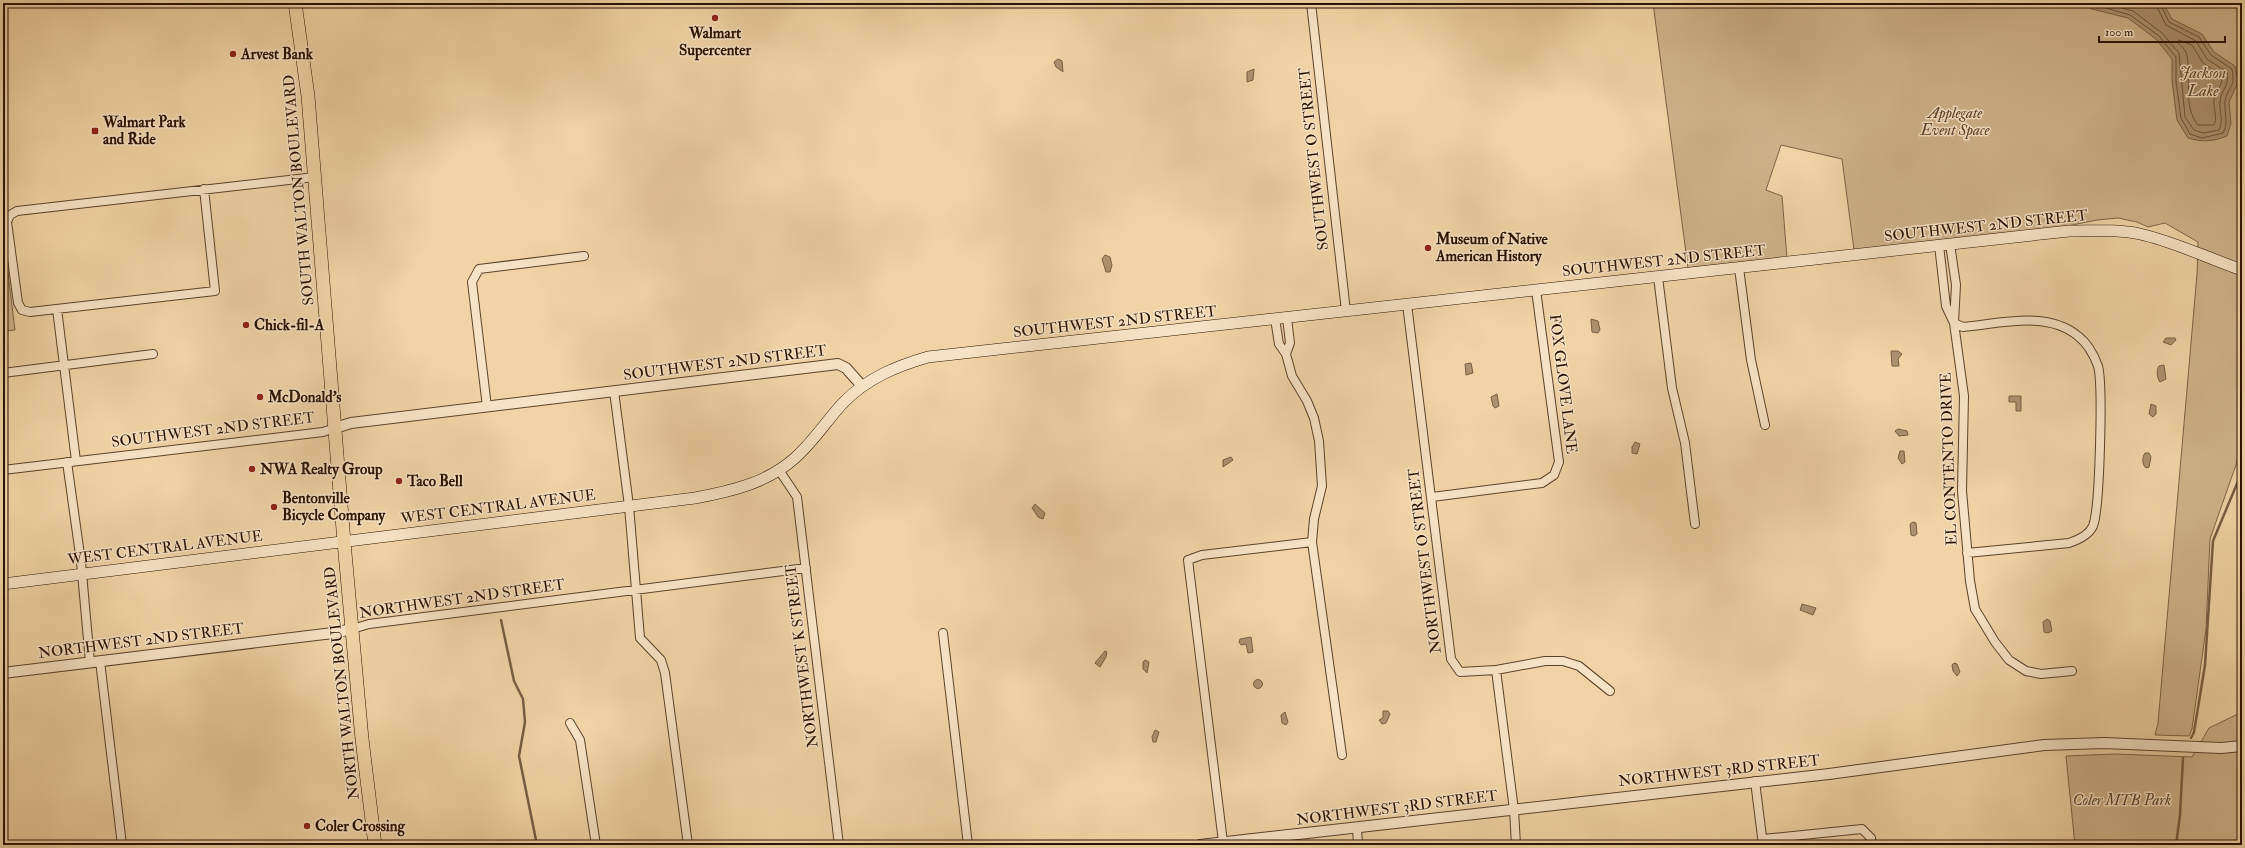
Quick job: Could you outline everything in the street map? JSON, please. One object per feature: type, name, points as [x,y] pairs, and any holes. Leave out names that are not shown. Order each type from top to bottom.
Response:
[{"type":"main road","name":"SOUTH WALTON BOULEVARD","points":[[295,3],[308,96],[344,542]]},
{"type":"main road","name":"SOUTHWEST 2ND STREET","points":[[862,386],[880,375],[904,364],[928,357],[2070,231],[2105,231],[2139,234],[2166,241],[2242,270]]},
{"type":"main road","name":"WEST CENTRAL AVENUE","points":[[3,584],[629,506],[735,490],[757,482],[779,470],[795,458],[812,441],[844,402],[862,386]]},
{"type":"main road","name":"NORTH WALTON BOULEVARD","points":[[344,542],[375,845]]},
{"type":"street","name":"SOUTHWEST O STREET","points":[[1311,3],[1346,311]]},
{"type":"street","points":[[204,189],[215,291],[30,312],[22,310],[18,303],[7,222],[10,215],[17,211],[204,189],[315,177]]},
{"type":"street","name":"EL CONTENTO DRIVE","points":[[1944,245],[1946,306],[1954,323]]},
{"type":"street","name":"EL CONTENTO DRIVE","points":[[1944,245],[1956,285],[1954,323],[1964,396],[1962,491],[1967,553],[1975,609],[1994,642],[2009,660],[2026,671],[2034,673],[2072,671]]},
{"type":"street","points":[[487,407],[472,282],[479,269],[584,256]]},
{"type":"street","points":[[1739,268],[1751,360],[1765,425]]},
{"type":"street","points":[[1658,277],[1672,388],[1685,443],[1695,524]]},
{"type":"street","name":"FOX GLOVE LANE","points":[[1432,497],[1542,483],[1554,475],[1559,462],[1536,290]]},
{"type":"street","name":"NORTHWEST O STREET","points":[[1407,304],[1451,659],[1460,672],[1496,670]]},
{"type":"street","points":[[57,309],[76,461]]},
{"type":"street","points":[[1286,354],[1290,343],[1287,318]]},
{"type":"street","points":[[1275,319],[1279,344],[1286,354],[1292,376],[1307,401],[1314,418],[1319,441],[1322,486],[1314,519],[1312,542],[1342,755]]},
{"type":"street","points":[[1954,323],[1963,327],[2035,320],[2057,324],[2078,335],[2089,348],[2098,367],[2101,391],[2096,512],[2093,527],[2081,539],[2069,543],[1967,553]]},
{"type":"street","points":[[3,373],[153,354]]},
{"type":"street","name":"SOUTHWEST 2ND STREET","points":[[3,470],[323,432],[351,423],[838,364],[846,368],[862,386]]},
{"type":"street","points":[[614,391],[629,506],[640,638],[661,660],[665,673],[688,845]]},
{"type":"street","points":[[67,462],[90,662]]},
{"type":"street","name":"NORTHWEST K STREET","points":[[779,470],[797,498],[839,845]]},
{"type":"street","points":[[1223,842],[1188,560],[1202,555],[1312,542]]},
{"type":"street","name":"NORTHWEST 2ND STREET","points":[[3,673],[333,633],[369,624],[806,568]]},
{"type":"street","points":[[943,633],[968,845]]},
{"type":"street","points":[[100,661],[122,845]]},
{"type":"street","points":[[1516,845],[1514,810],[1496,670],[1545,661],[1562,661],[1579,666],[1610,691]]},
{"type":"street","points":[[570,723],[580,740],[596,845]]},
{"type":"street","name":"NORTHWEST 3RD STREET","points":[[1200,845],[1514,810],[1755,781],[1829,774],[2044,745],[2104,743],[2221,748],[2242,746]]},
{"type":"street","points":[[1755,781],[1763,842],[1862,829],[1871,838],[1872,845]]},
{"type":"street","points":[[1357,828],[1358,845]]},
{"type":"green space","name":"Applegate Event Space","points":[[1653,3],[2242,3],[2242,422],[2237,462],[2210,539],[2206,629],[2192,729],[2189,736],[2155,735],[2158,723],[2197,274],[2198,242],[2165,223],[2148,227],[2137,222],[2118,218],[2097,220],[2033,233],[1854,250],[1842,159],[1781,145],[1766,190],[1782,196],[1787,258],[1688,268]]},
{"type":"green space","points":[[3,232],[15,330],[3,331]]},
{"type":"green space","name":"Coler MTB Park","points":[[2242,712],[2242,845],[2075,845],[2066,756],[2115,754],[2192,757],[2209,728]]},
{"type":"water","name":"Jackson Lake","points":[[2081,3],[2163,3],[2172,19],[2202,34],[2214,52],[2235,66],[2238,82],[2229,102],[2231,123],[2227,136],[2207,141],[2188,138],[2177,120],[2172,81],[2172,59],[2156,39],[2128,18],[2092,9]]},
{"type":"water","points":[[1058,59],[1062,61],[1063,72],[1056,67],[1054,62]]},
{"type":"water","points":[[1254,69],[1253,80],[1247,82],[1247,72]]},
{"type":"water","points":[[1105,255],[1110,257],[1112,265],[1110,272],[1106,272],[1102,259]]},
{"type":"water","points":[[1591,319],[1598,321],[1600,330],[1598,333],[1592,332]]},
{"type":"water","points":[[2166,338],[2175,338],[2176,340],[2171,345],[2163,342]]},
{"type":"water","points":[[1891,351],[1898,351],[1902,354],[1898,359],[1899,366],[1892,366]]},
{"type":"water","points":[[1471,363],[1473,373],[1466,375],[1465,364]]},
{"type":"water","points":[[2164,365],[2166,379],[2160,382],[2157,370],[2159,366]]},
{"type":"water","points":[[1497,394],[1499,406],[1495,408],[1491,397]]},
{"type":"water","points":[[2009,396],[2021,396],[2021,411],[2016,411],[2016,402],[2009,402]]},
{"type":"water","points":[[2151,404],[2156,406],[2156,414],[2153,417],[2149,414]]},
{"type":"water","points":[[1898,429],[1907,431],[1908,435],[1899,436],[1895,431]]},
{"type":"water","points":[[1635,442],[1640,444],[1637,454],[1632,453],[1632,447]]},
{"type":"water","points":[[1900,451],[1904,451],[1905,462],[1902,464],[1898,458]]},
{"type":"water","points":[[2145,453],[2149,453],[2151,457],[2149,467],[2146,468],[2143,461]]},
{"type":"water","points":[[1231,457],[1233,460],[1223,467],[1223,460]]},
{"type":"water","points":[[1035,504],[1045,513],[1043,519],[1038,517],[1032,508]]},
{"type":"water","points":[[1913,522],[1916,523],[1917,534],[1914,536],[1911,535],[1910,524]]},
{"type":"water","points":[[1802,604],[1816,608],[1813,615],[1800,610]]},
{"type":"water","points":[[2047,619],[2050,621],[2052,631],[2048,633],[2044,632],[2043,622]]},
{"type":"water","points":[[1251,637],[1253,652],[1248,653],[1246,644],[1241,645],[1239,642],[1240,639]]},
{"type":"water","points":[[1105,651],[1107,652],[1106,657],[1100,667],[1095,663]]},
{"type":"water","points":[[1145,660],[1149,662],[1147,673],[1143,669],[1143,662]]},
{"type":"water","points":[[1954,663],[1957,664],[1960,672],[1957,676],[1953,671],[1952,665]]},
{"type":"water","points":[[1258,679],[1263,684],[1258,689],[1253,684]]},
{"type":"water","points":[[1383,711],[1388,711],[1390,714],[1386,723],[1382,724],[1379,720],[1383,718]]},
{"type":"water","points":[[1285,712],[1288,722],[1286,725],[1282,723],[1281,715]]},
{"type":"water","points":[[1155,730],[1159,732],[1156,742],[1153,742],[1152,737]]},
{"type":"waterway","points":[[2191,738],[2194,732],[2205,665],[2213,541],[2241,474]]},
{"type":"waterway","points":[[501,620],[514,681],[523,699],[525,722],[519,756],[537,845]]},
{"type":"waterway","points":[[2176,845],[2180,815],[2183,758]]},
{"type":"place","name":"Walmart Supercenter","points":[[715,18]]},
{"type":"place","name":"Arvest Bank","points":[[233,54]]},
{"type":"place","name":"Walmart Park and Ride","points":[[95,131]]},
{"type":"place","name":"Museum of Native American History","points":[[1428,248]]},
{"type":"place","name":"Chick-fil-A","points":[[246,325]]},
{"type":"place","name":"McDonald's","points":[[260,397]]},
{"type":"place","name":"NWA Realty Group","points":[[252,469]]},
{"type":"place","name":"Taco Bell","points":[[399,481]]},
{"type":"place","name":"Bentonville Bicycle Company","points":[[274,507]]},
{"type":"place","name":"Coler Crossing","points":[[307,826]]}]
